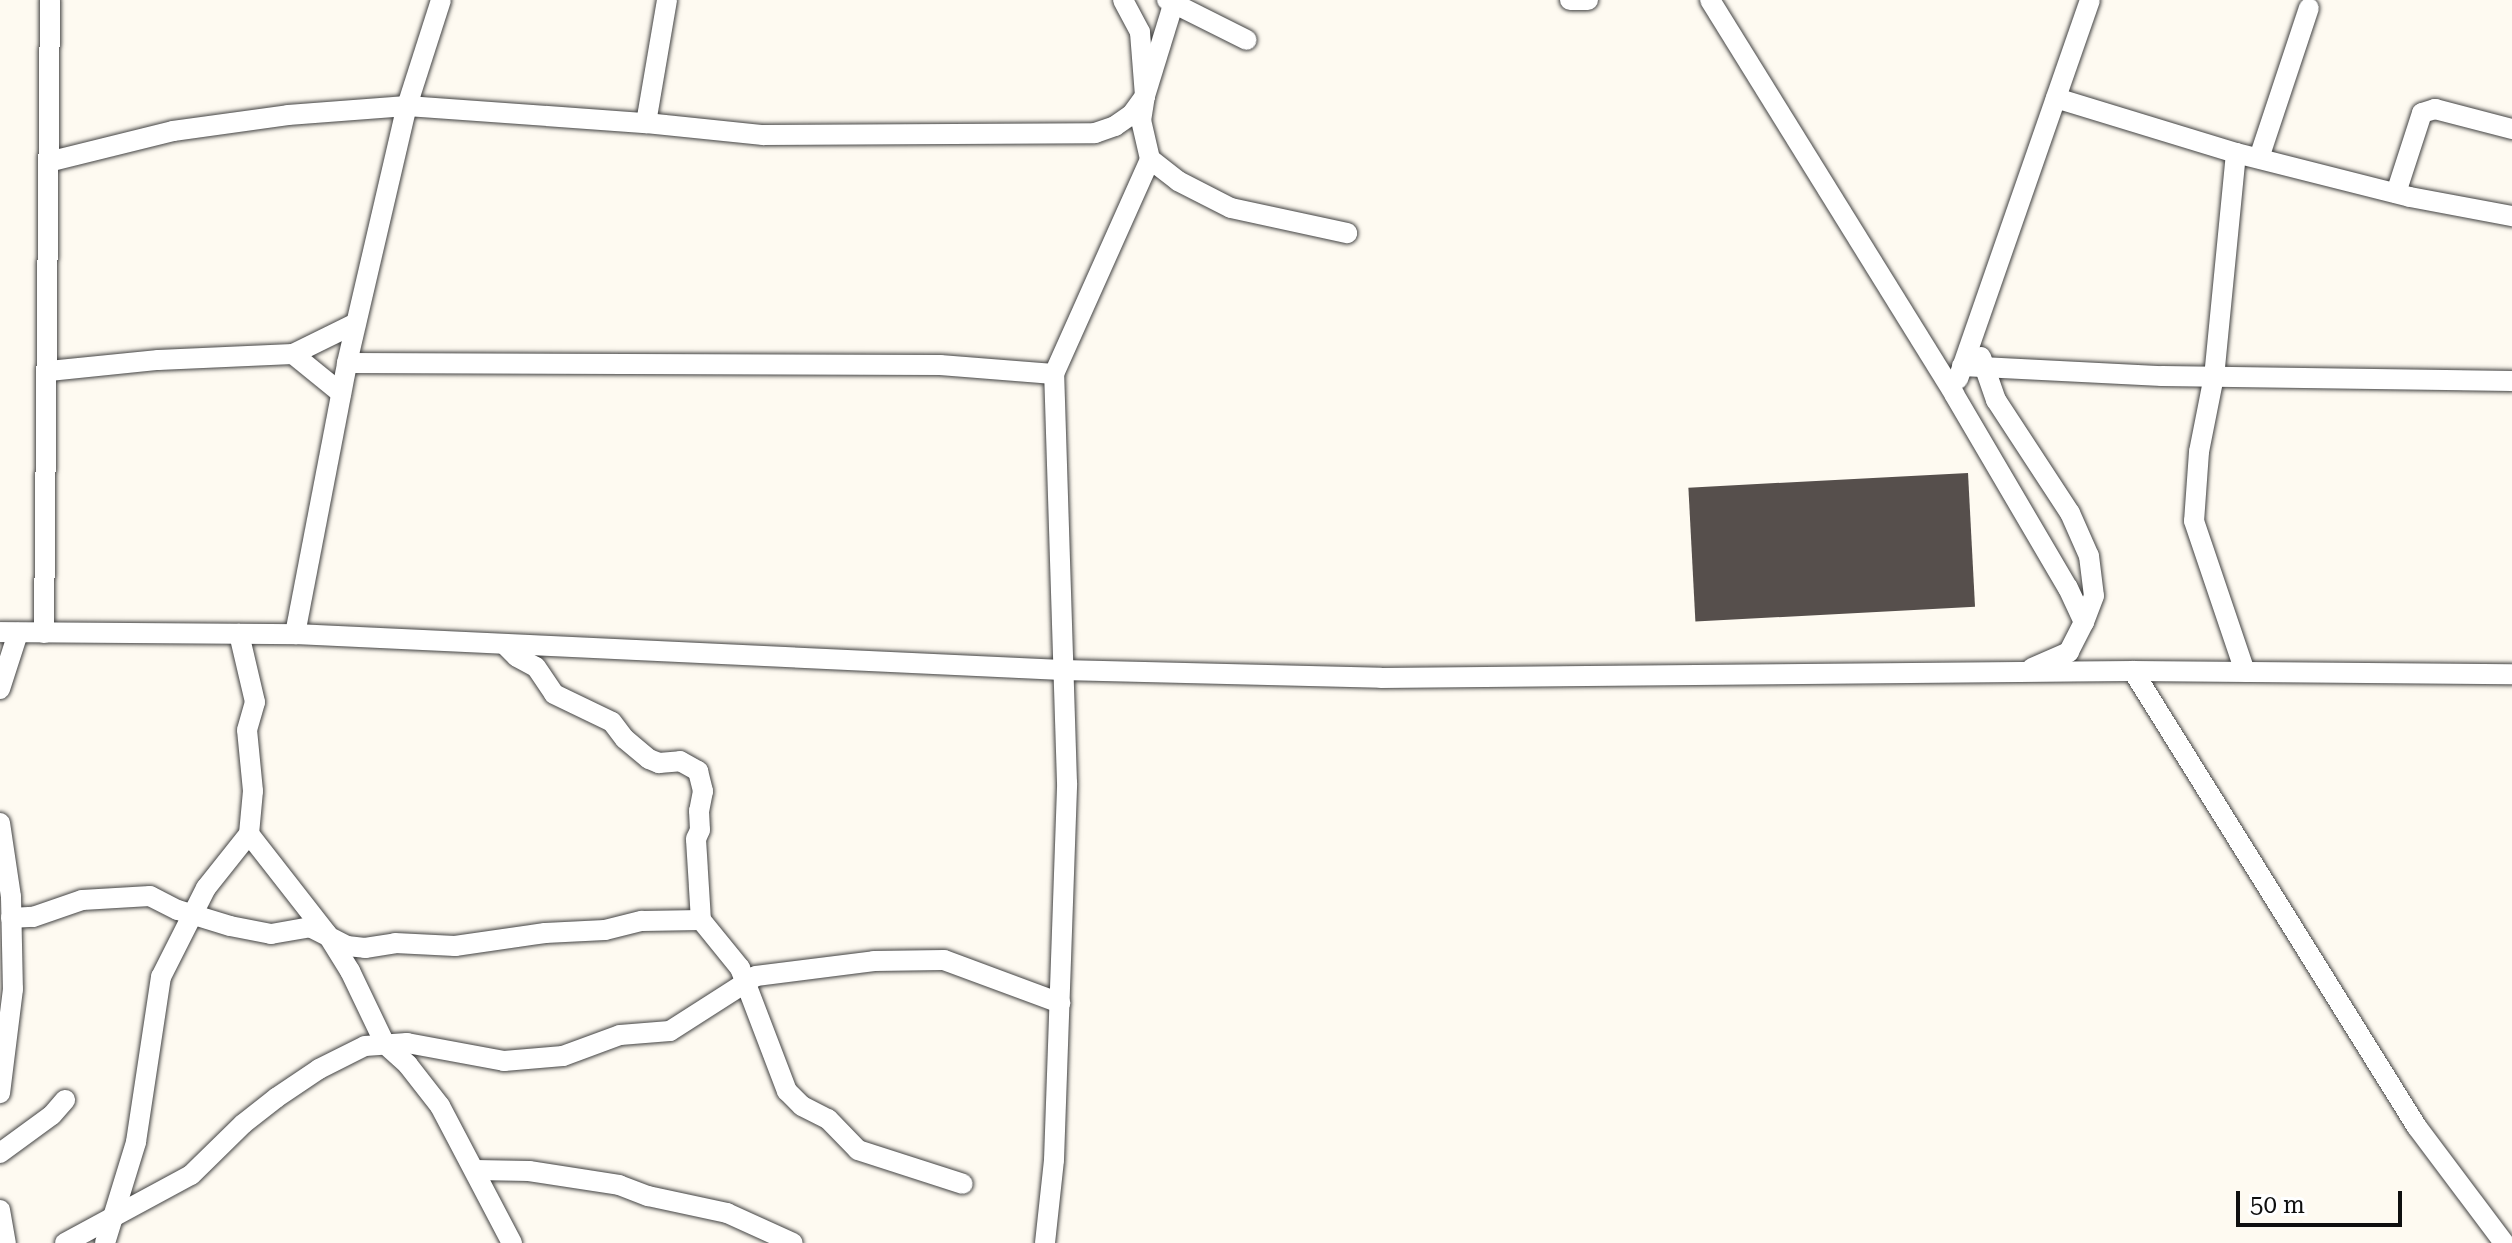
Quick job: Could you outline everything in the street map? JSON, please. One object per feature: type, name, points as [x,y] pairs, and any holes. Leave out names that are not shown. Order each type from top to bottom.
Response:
[{"type":"street","points":[[44,633],[49,371],[50,0]]},
{"type":"street","points":[[295,634],[356,323],[407,106],[441,0]]},
{"type":"street","points":[[646,123],[667,0]]},
{"type":"street","points":[[48,162],[173,131],[288,115],[407,106],[646,123],[763,135],[1095,133],[1115,126],[1132,114],[1145,96],[1140,32],[1123,0]]},
{"type":"street","points":[[1570,0],[1588,0]]},
{"type":"street","points":[[1710,0],[1954,394],[2068,588],[2084,622]]},
{"type":"street","points":[[1954,394],[2090,0]]},
{"type":"street","points":[[1045,1243],[1054,1160],[1067,783],[1054,374],[1150,159],[1141,121],[1171,1],[1247,40]]},
{"type":"street","points":[[2259,158],[2309,8]]},
{"type":"street","points":[[2056,98],[2236,153],[2396,193],[2512,216]]},
{"type":"street","points":[[2396,193],[2422,113],[2435,109],[2512,129]]},
{"type":"street","points":[[2236,153],[2214,376],[2199,452],[2194,521],[2245,672]]},
{"type":"street","points":[[1150,159],[1178,181],[1231,208],[1347,233]]},
{"type":"street","points":[[49,371],[158,360],[293,354],[356,323]]},
{"type":"street","points":[[1975,326],[1983,367],[1996,400],[2045,471],[2070,513],[2089,556],[2094,596],[2069,652],[2020,673]]},
{"type":"street","points":[[293,354],[341,393]]},
{"type":"street","points":[[347,363],[940,365],[1054,374]]},
{"type":"street","points":[[1962,366],[2214,376],[2512,381]]},
{"type":"street","points":[[0,689],[9,632],[295,634],[1062,670],[1381,678],[2133,671],[2512,674]]},
{"type":"street","points":[[105,1243],[138,1132],[156,997],[191,914],[206,888],[249,834],[253,791],[247,730],[255,702],[239,634]]},
{"type":"street","points":[[504,644],[509,651],[536,667],[554,694],[612,722],[625,739],[649,759],[659,763],[680,761],[698,771],[703,791],[699,811],[700,830],[696,839],[701,920],[735,961],[747,981],[783,1081],[802,1106],[828,1119],[858,1150],[963,1184]]},
{"type":"street","points":[[2133,671],[2417,1127],[2504,1243]]},
{"type":"street","points":[[0,823],[11,918],[13,989],[0,1093]]},
{"type":"street","points":[[249,834],[327,934],[350,971],[385,1044],[434,1097],[476,1170],[512,1243]]},
{"type":"street","points":[[11,918],[33,917],[82,900],[141,896],[191,914],[271,934],[310,927],[356,948],[395,943],[455,946],[545,933],[605,930],[642,921],[701,920]]},
{"type":"street","points":[[65,1243],[191,1175],[243,1124],[319,1069],[365,1046],[407,1043],[504,1061],[563,1056],[620,1035],[670,1031],[747,981],[775,972],[864,962],[944,960],[1060,1003]]},
{"type":"street","points":[[0,1153],[52,1115],[65,1100]]},
{"type":"street","points":[[476,1170],[529,1171],[619,1185],[648,1196],[727,1213],[793,1243]]},
{"type":"street","points":[[0,1210],[6,1243]]},
{"type":"building","points":[[1968,473],[1975,607],[1695,621],[1688,488]]}]
